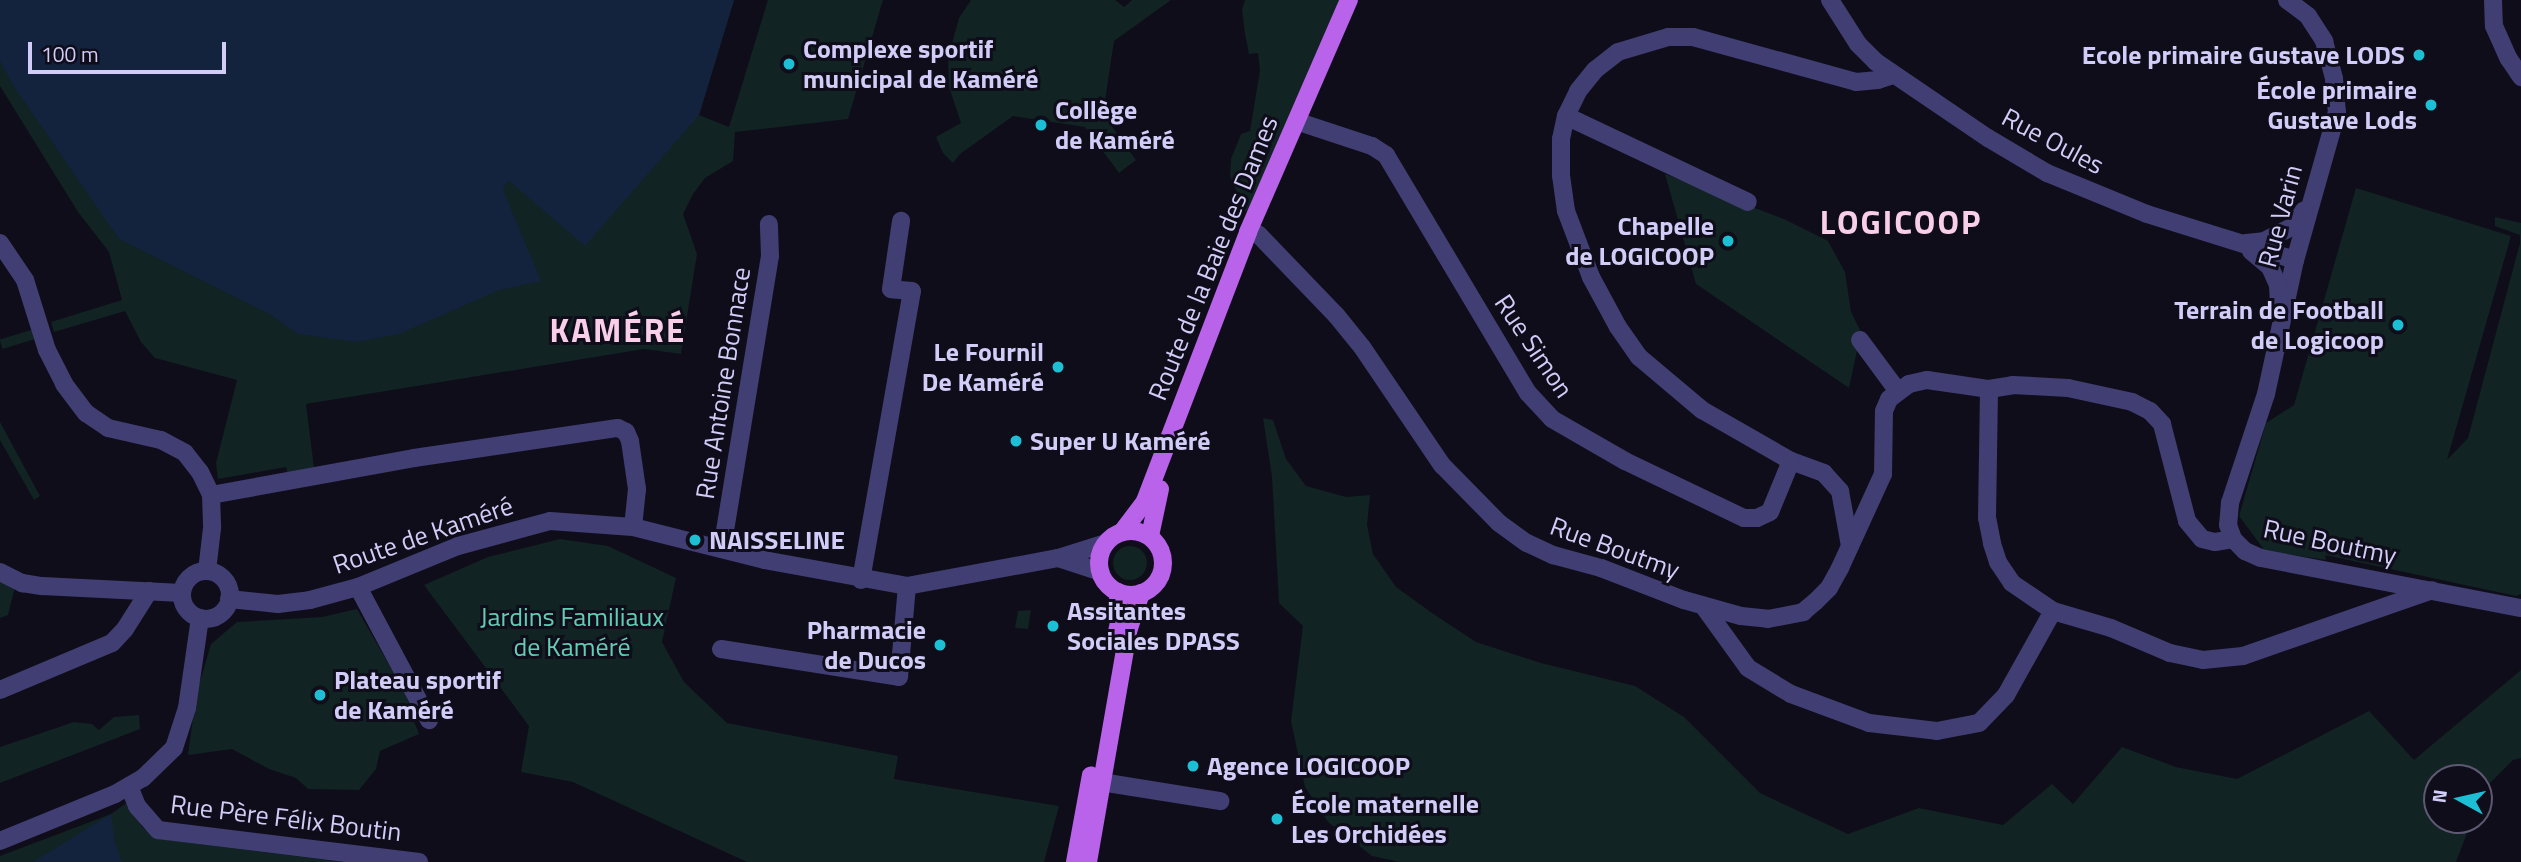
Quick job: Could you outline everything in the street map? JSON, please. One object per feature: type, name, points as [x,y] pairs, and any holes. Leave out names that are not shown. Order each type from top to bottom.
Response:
[{"type":"main road","name":"Route de la Baie des Dames","points":[[1122,532],[1145,501],[1248,232],[1349,0]]},
{"type":"main road","name":"Route de la Baie des Dames","points":[[1150,536],[1155,502],[1258,234],[1357,0]]},
{"type":"main road","points":[[1122,532],[1141,532],[1150,536],[1162,552],[1163,571],[1153,587],[1140,593],[1118,592],[1101,572],[1099,562],[1106,543],[1122,532]]},
{"type":"main road","points":[[1087,860],[1119,622],[1118,592]]},
{"type":"main road","points":[[1087,860],[1129,628],[1140,593]]},
{"type":"street","name":"Rue Oules","points":[[1830,0],[1858,44],[1893,75],[2047,173],[2147,214],[2295,260]]},
{"type":"street","name":"Rue Varin","points":[[2233,539],[2228,525],[2230,503],[2266,394],[2295,260],[2336,112],[2334,79],[2324,41],[2308,16],[2287,0]]},
{"type":"street","points":[[2493,0],[2494,26],[2521,77]]},
{"type":"street","points":[[1850,546],[1840,491],[1824,473],[1791,461],[1702,410],[1639,357],[1618,327],[1591,277],[1566,211],[1560,139],[1566,116],[1578,91],[1595,70],[1618,52],[1668,37],[1693,37],[1856,82],[1878,80],[1893,75]]},
{"type":"street","points":[[1566,116],[1748,202]]},
{"type":"street","name":"Rue Simon","points":[[1305,124],[1372,146],[1386,155],[1528,393],[1542,411],[1558,424],[1744,518],[1757,518],[1770,512],[1791,461]]},
{"type":"street","points":[[2239,243],[2264,241],[2295,225],[2311,200]]},
{"type":"street","points":[[861,580],[912,292],[891,289],[901,221]]},
{"type":"street","name":"Rue Antoine Bonnace","points":[[722,549],[770,256],[769,224]]},
{"type":"street","name":"Rue Boutmy","points":[[1258,234],[1336,315],[1370,357],[1442,464],[1499,523],[1527,543],[1553,555],[1601,568],[1704,607],[1768,619],[1803,612],[1829,588],[1883,474],[1884,411],[1897,390],[1927,380],[1989,388],[2013,385],[2068,388],[2133,402],[2150,411],[2162,424],[2187,521],[2203,539],[2215,542],[2233,539],[2245,551],[2261,558],[2520,609]]},
{"type":"street","points":[[0,243],[25,280],[47,350],[64,384],[86,413],[108,428],[161,440],[185,453],[200,472],[211,495],[212,528],[207,571]]},
{"type":"street","points":[[2239,243],[2270,267],[2278,285],[2276,349]]},
{"type":"street","points":[[1860,340],[1897,390]]},
{"type":"street","points":[[1989,388],[1987,518],[1992,543],[1998,562],[2012,583],[2053,611],[2111,628],[2170,653],[2203,660],[2243,656],[2434,590]]},
{"type":"street","points":[[211,495],[414,458],[618,428],[626,432],[637,489],[633,527]]},
{"type":"street","name":"Route de Kaméré","points":[[229,599],[278,604],[310,600],[358,587],[458,546],[550,521],[633,527],[861,580],[907,586],[1058,558],[1106,543]]},
{"type":"street","points":[[1058,558],[1101,572]]},
{"type":"street","points":[[207,571],[222,577],[229,591],[229,599],[222,613],[215,617],[200,618],[186,609],[182,593],[193,575],[207,571]]},
{"type":"street","points":[[0,572],[22,583],[42,586],[182,593]]},
{"type":"street","points":[[721,649],[900,677],[907,586]]},
{"type":"street","points":[[358,587],[429,720]]},
{"type":"street","points":[[0,690],[112,643],[125,629],[149,591]]},
{"type":"street","points":[[1704,607],[1748,668],[1791,694],[1869,723],[1937,731],[1979,723],[2006,695],[2053,611]]},
{"type":"street","points":[[0,841],[129,786],[159,765],[174,748],[182,730],[194,670],[200,618]]},
{"type":"street","points":[[1101,782],[1220,801]]},
{"type":"street","name":"Rue Père Félix Boutin","points":[[129,786],[137,806],[148,822],[158,830],[419,862]]},
{"type":"green space","points":[[0,0],[734,0],[699,115],[729,127],[768,0],[883,0],[848,119],[735,132],[733,161],[705,178],[693,194],[683,214],[697,254],[681,354],[644,349],[306,404],[314,468],[288,475],[286,467],[218,479],[216,463],[237,380],[155,358],[141,342],[125,311],[54,332],[51,322],[122,300],[109,252],[78,212],[0,86]]},
{"type":"green space","points":[[971,0],[1115,0],[1124,7],[1132,0],[1171,0],[1114,41],[1103,114],[1136,160],[1119,173],[1085,127],[1013,116],[960,154],[953,163],[943,153],[936,137],[961,123],[949,87],[948,58],[959,18]]},
{"type":"green space","points":[[1245,0],[1342,0],[1249,213],[1245,211],[1230,176],[1231,159],[1241,134],[1250,131],[1260,70],[1258,53],[1249,54],[1242,10]]},
{"type":"green space","points":[[1665,174],[1784,219],[1828,241],[1845,272],[1851,312],[1861,332],[1849,388],[1696,284]]},
{"type":"green space","points":[[2356,188],[2511,236],[2447,460],[2468,438],[2520,243],[2520,235],[2495,226],[2495,217],[2521,223],[2521,594],[2516,596],[2325,555],[2326,560],[2265,551],[2239,516],[2266,423],[2294,405]]},
{"type":"green space","points":[[34,329],[37,339],[2,349],[0,339]]},
{"type":"green space","points":[[1263,418],[1273,420],[1286,459],[1306,486],[1346,497],[1370,495],[1367,525],[1373,554],[1396,587],[1432,613],[1476,642],[1541,663],[1635,686],[1684,717],[1760,793],[1848,834],[1919,808],[2003,825],[2052,784],[2073,804],[2122,747],[2176,767],[2237,779],[2369,711],[2414,760],[2521,670],[2521,758],[2513,760],[2493,780],[2493,764],[2423,764],[2423,834],[2467,834],[2456,862],[1400,862],[1372,856],[1328,822],[1305,787],[1291,721],[1303,626],[1279,603],[1272,477]]},
{"type":"green space","points":[[0,422],[40,496],[34,500],[0,440]]},
{"type":"green space","name":"Jardins Familiaux de Kaméré","points":[[560,539],[608,546],[676,578],[662,642],[684,682],[727,723],[898,756],[894,779],[1059,806],[1044,862],[747,862],[573,782],[521,772],[529,726],[424,585],[488,557]]},
{"type":"green space","points":[[1130,546],[1142,551],[1147,563],[1142,575],[1130,580],[1118,575],[1113,563],[1118,551]]},
{"type":"green space","points":[[0,579],[15,587],[8,615],[0,618]]},
{"type":"green space","points":[[357,609],[414,708],[413,719],[419,734],[380,751],[376,769],[359,790],[308,789],[296,778],[269,769],[232,749],[188,755],[196,695],[211,644],[237,622],[322,617]]},
{"type":"green space","points":[[1031,610],[1028,629],[1015,628],[1018,611]]},
{"type":"green space","points":[[139,715],[140,729],[0,783],[0,747],[74,722],[92,724],[99,730],[114,717]]},
{"type":"green space","points":[[129,801],[142,827],[160,839],[344,862],[0,862],[0,856],[111,814]]},
{"type":"water","points":[[0,0],[734,0],[699,115],[585,246],[508,180],[503,190],[541,281],[499,290],[399,334],[357,342],[298,334],[271,315],[119,239],[13,85],[0,61]]},
{"type":"water","points":[[111,814],[115,843],[122,862],[33,862]]},
{"type":"place","name":"Ecole primaire Gustave LODS","points":[[2419,55]]},
{"type":"place","name":"Complexe sportif municipal de Kaméré","points":[[789,64]]},
{"type":"place","name":"École primaire Gustave Lods","points":[[2431,105]]},
{"type":"place","name":"Collège de Kaméré","points":[[1041,125]]},
{"type":"place","name":"Chapelle de LOGICOOP","points":[[1728,241]]},
{"type":"place","name":"Terrain de Football de Logicoop","points":[[2398,325]]},
{"type":"place","name":"Le Fournil De Kaméré","points":[[1058,367]]},
{"type":"place","name":"Super U Kaméré","points":[[1016,441]]},
{"type":"place","name":"NAISSELINE","points":[[695,540]]},
{"type":"place","name":"Assitantes Sociales DPASS","points":[[1053,626]]},
{"type":"place","name":"Pharmacie de Ducos","points":[[940,645]]},
{"type":"place","name":"Plateau sportif de Kaméré","points":[[320,695]]},
{"type":"place","name":"Agence LOGICOOP","points":[[1193,766]]},
{"type":"place","name":"École maternelle Les Orchidées","points":[[1277,819]]},
{"type":"district","name":"LOGICOOP","points":[[1901,223]]},
{"type":"district","name":"KAMÉRÉ","points":[[618,331]]}]
